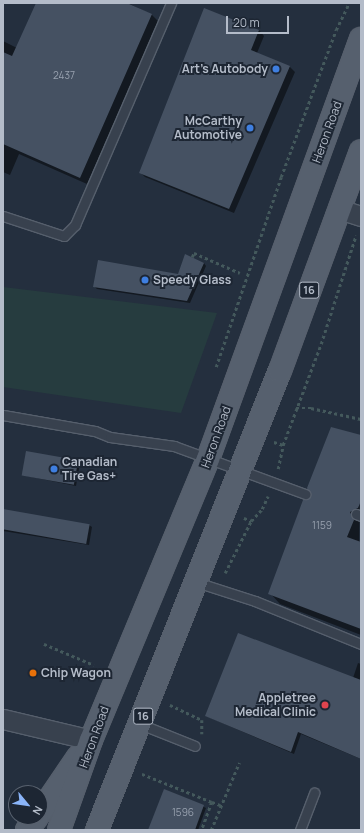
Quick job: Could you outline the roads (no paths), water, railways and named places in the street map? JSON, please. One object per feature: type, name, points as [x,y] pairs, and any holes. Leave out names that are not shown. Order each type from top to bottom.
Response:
[{"type":"main road","name":"Heron Road","points":[[59,830],[90,740],[208,459],[361,39]]},
{"type":"main road","name":"16","points":[[97,830],[240,471],[361,151]]},
{"type":"main road","points":[[48,801],[90,740]]},
{"type":"main road","points":[[107,830],[109,800]]},
{"type":"street","points":[[339,209],[359,224]]},
{"type":"street","points":[[3,719],[90,740]]},
{"type":"lane","points":[[3,216],[64,236],[75,225],[171,3]]},
{"type":"lane","points":[[3,415],[95,431],[110,437],[174,446],[305,494]]},
{"type":"lane","points":[[195,582],[255,600],[361,644]]},
{"type":"lane","points":[[140,724],[199,744]]},
{"type":"lane","points":[[300,830],[314,793]]},
{"type":"place","name":"Art's Autobody","points":[[276,69]]},
{"type":"place","name":"McCarthy Automotive","points":[[250,128]]},
{"type":"place","name":"Speedy Glass","points":[[145,280]]},
{"type":"place","name":"Canadian Tire Gas+","points":[[54,469]]},
{"type":"place","name":"Chip Wagon","points":[[33,673]]},
{"type":"place","name":"Appletree Medical Clinic","points":[[325,705]]}]
